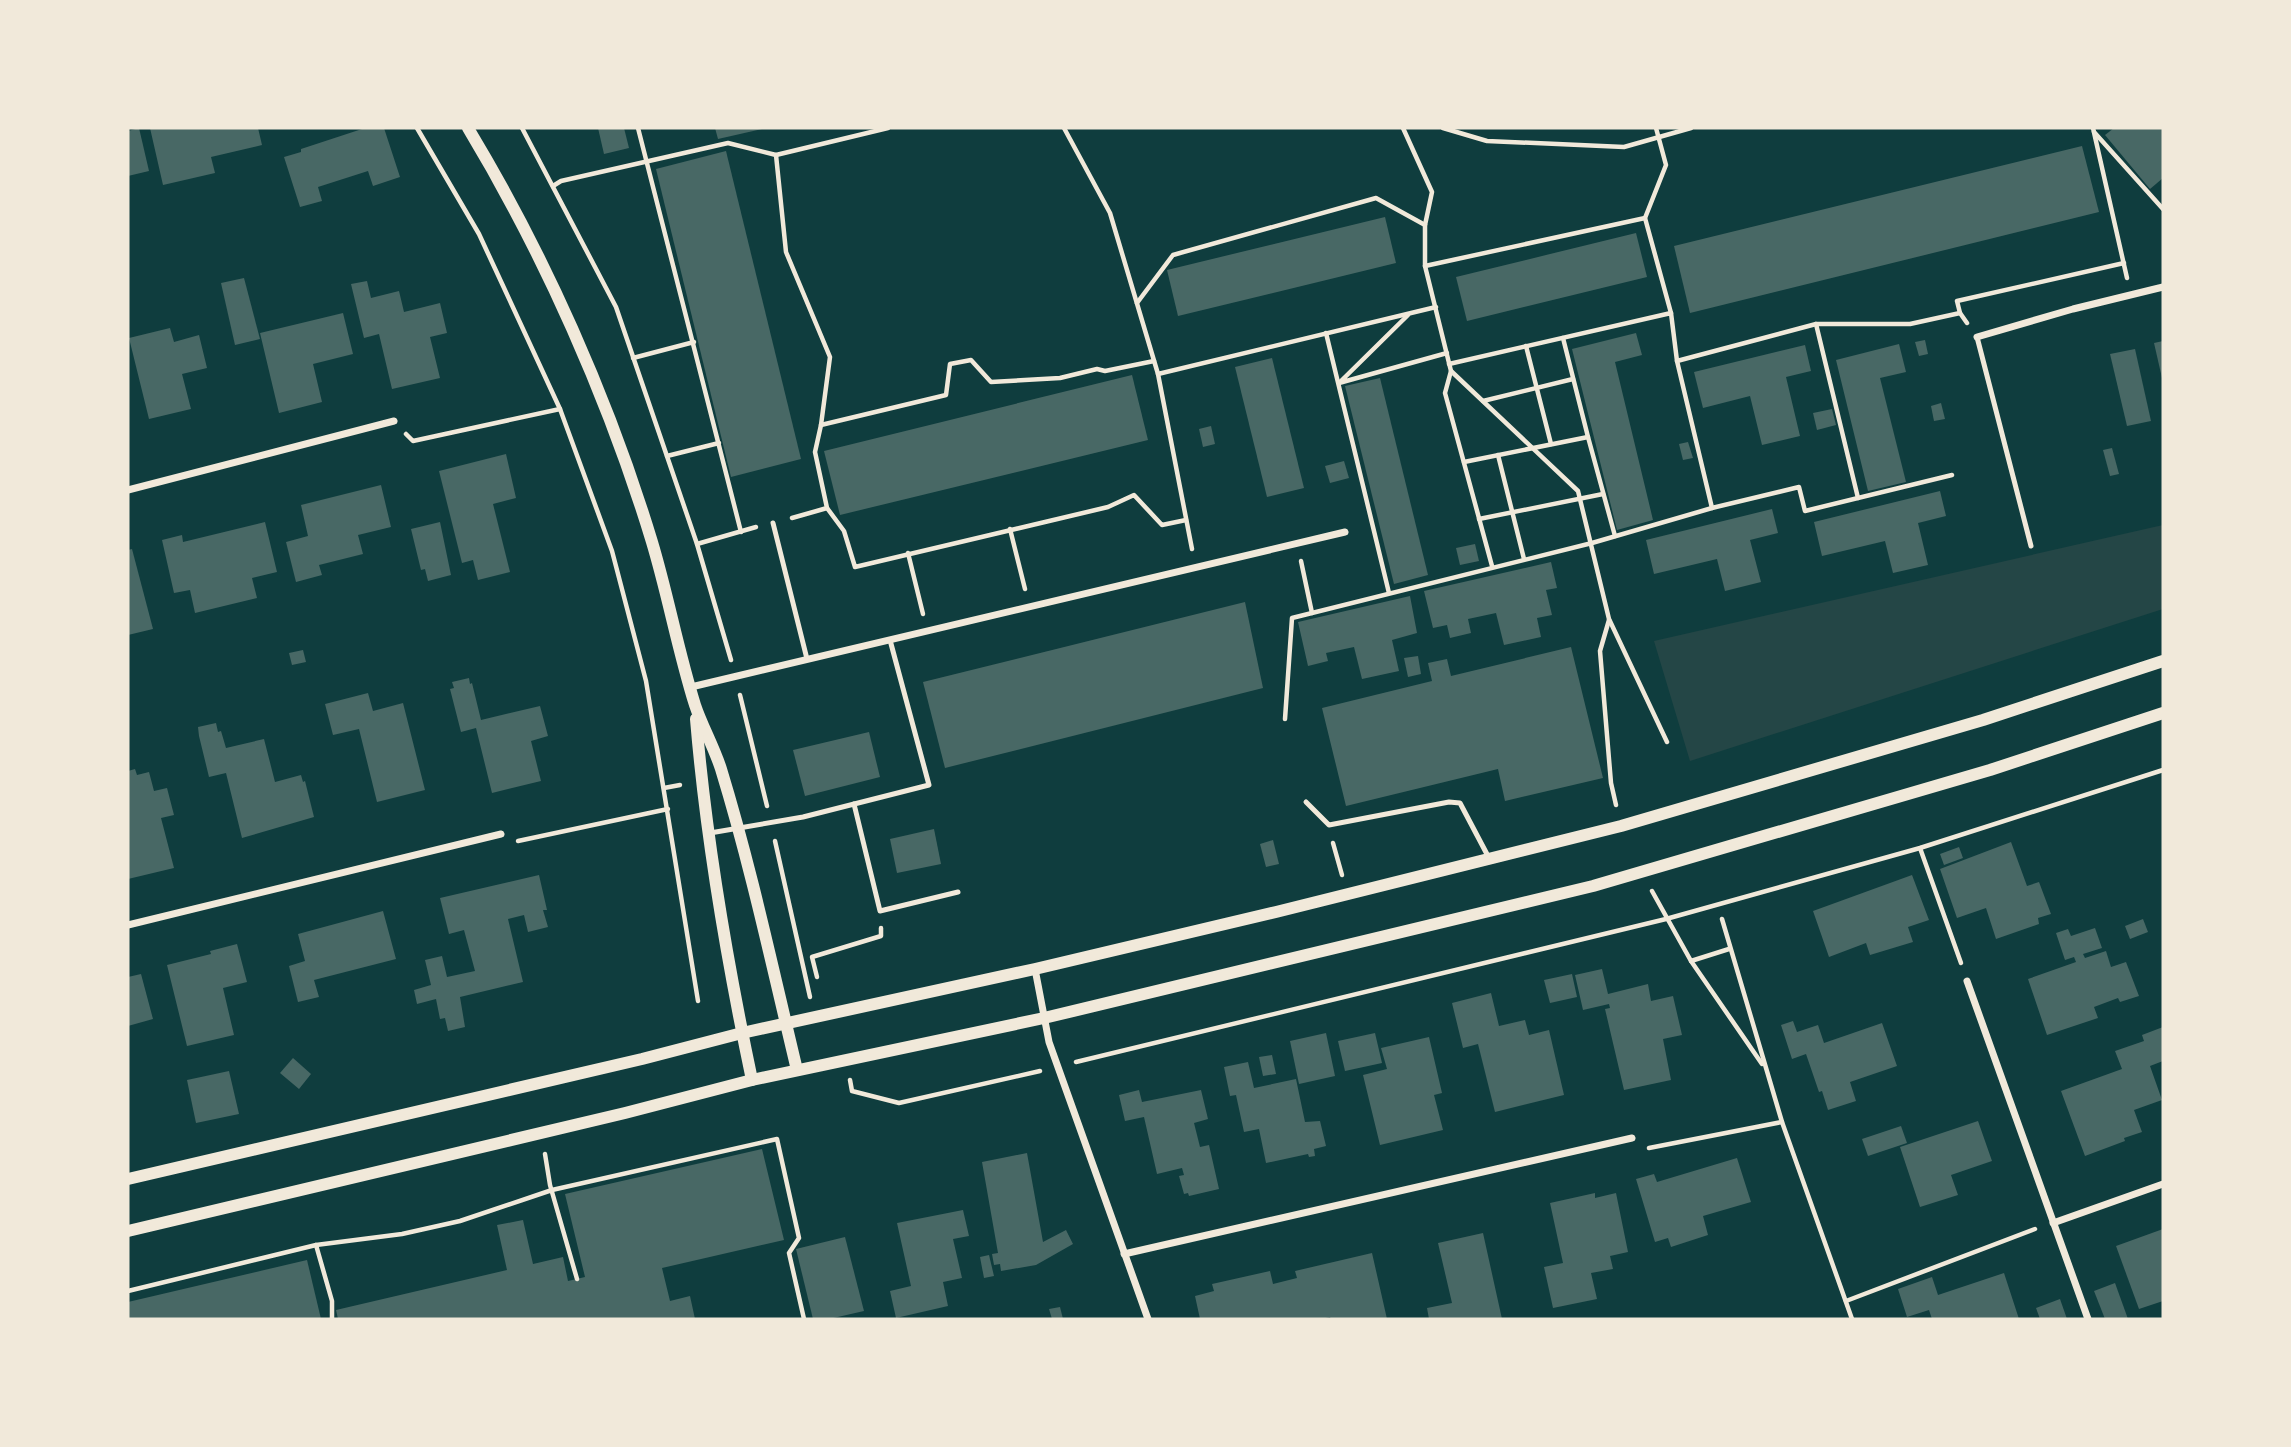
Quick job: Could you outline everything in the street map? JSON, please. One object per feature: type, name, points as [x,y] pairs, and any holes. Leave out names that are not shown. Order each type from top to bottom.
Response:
[{"type":"street","points":[[468,128],[503,186],[564,312],[614,432],[652,541],[695,704],[709,833],[752,1080]]},
{"type":"street","points":[[1977,337],[2163,287]]},
{"type":"street","points":[[128,490],[394,421]]},
{"type":"street","points":[[691,687],[1345,532]]},
{"type":"street","points":[[128,1179],[642,1059],[742,1033],[1035,969],[1621,826],[1983,720],[2163,661]]},
{"type":"street","points":[[695,704],[720,766],[738,830],[797,1070]]},
{"type":"street","points":[[128,1231],[752,1080],[1044,1018],[1646,872],[1990,770],[2163,713]]},
{"type":"street","points":[[128,925],[501,834]]},
{"type":"street","points":[[1035,969],[1049,1042],[1148,1319]]},
{"type":"street","points":[[1967,981],[2088,1319]]},
{"type":"street","points":[[1124,1254],[1632,1138]]},
{"type":"street","points":[[2053,1223],[2163,1184]]},
{"type":"lane","points":[[1977,337],[2031,546]]},
{"type":"lane","points":[[773,523],[807,659]]},
{"type":"lane","points":[[709,833],[771,824],[929,785],[890,640]]},
{"type":"lane","points":[[1307,802],[1329,825],[1449,802],[1460,803],[1489,858]]},
{"type":"lane","points":[[854,804],[880,911],[958,892]]},
{"type":"path","points":[[418,128],[479,234],[560,409],[611,551],[646,681],[698,1001]]},
{"type":"path","points":[[522,128],[615,307],[697,544],[735,677],[815,1017]]},
{"type":"path","points":[[638,128],[741,532]]},
{"type":"path","points":[[553,186],[561,181],[728,143],[776,155],[888,128]]},
{"type":"path","points":[[1063,128],[1110,213],[1158,374],[1195,567]]},
{"type":"path","points":[[1403,128],[1432,192],[1425,225],[1425,266],[1451,371],[1578,491],[1609,619],[1667,742]]},
{"type":"path","points":[[1443,128],[1487,141],[1624,147],[1691,128]]},
{"type":"path","points":[[1657,128],[1666,165],[1645,218],[1671,313],[1676,361],[1712,508]]},
{"type":"path","points":[[2093,129],[2163,209]]},
{"type":"path","points":[[2093,129],[2131,296]]},
{"type":"path","points":[[776,155],[786,252],[830,357],[815,452],[827,508],[844,531],[855,567],[1108,507],[1134,495],[1162,525],[1186,520]]},
{"type":"path","points":[[1137,303],[1173,255],[1376,198],[1425,225]]},
{"type":"path","points":[[1425,266],[1645,218]]},
{"type":"path","points":[[1977,337],[1960,313],[1957,301],[2124,263]]},
{"type":"path","points":[[1158,374],[1436,307]]},
{"type":"path","points":[[1339,383],[1409,313]]},
{"type":"path","points":[[1449,364],[1671,313]]},
{"type":"path","points":[[1676,361],[1816,324],[1910,324],[1960,313]]},
{"type":"path","points":[[1816,324],[1858,498]]},
{"type":"path","points":[[1326,333],[1389,593]]},
{"type":"path","points":[[1563,338],[1615,536]]},
{"type":"path","points":[[633,358],[694,342]]},
{"type":"path","points":[[1526,346],[1551,444]]},
{"type":"path","points":[[1339,383],[1447,353]]},
{"type":"path","points":[[821,425],[946,395],[950,364],[971,360],[991,382],[1060,378],[1097,369],[1105,371],[1154,361]]},
{"type":"path","points":[[1451,371],[1445,393],[1492,566]]},
{"type":"path","points":[[1483,401],[1573,379]]},
{"type":"path","points":[[394,421],[413,441],[560,409]]},
{"type":"path","points":[[1464,462],[1588,437]]},
{"type":"path","points":[[667,456],[719,443]]},
{"type":"path","points":[[1498,455],[1524,559]]},
{"type":"path","points":[[1285,719],[1292,618],[1592,543],[1712,508],[1799,487],[1805,511],[1952,475]]},
{"type":"path","points":[[1479,519],[1603,494]]},
{"type":"path","points":[[697,544],[827,508]]},
{"type":"path","points":[[1010,529],[1030,607]]},
{"type":"path","points":[[1298,543],[1312,613]]},
{"type":"path","points":[[908,553],[927,631]]},
{"type":"path","points":[[1609,619],[1600,652],[1611,783],[1621,826]]},
{"type":"path","points":[[846,1060],[852,1091],[899,1103],[1666,919],[1920,848],[2163,770]]},
{"type":"path","points":[[501,834],[521,842],[668,809]]},
{"type":"path","points":[[1329,825],[1346,893]]},
{"type":"path","points":[[1920,848],[1967,981]]},
{"type":"path","points":[[1646,872],[1654,898],[1691,961],[1764,1067]]},
{"type":"path","points":[[817,977],[812,957],[881,936],[880,911]]},
{"type":"path","points":[[1721,919],[1782,1122],[1852,1319]]},
{"type":"path","points":[[1691,961],[1729,949]]},
{"type":"path","points":[[1632,1138],[1651,1149],[1782,1122]]},
{"type":"path","points":[[540,1133],[552,1190],[577,1279]]},
{"type":"path","points":[[128,1291],[316,1245],[401,1234],[460,1221],[552,1190],[777,1139],[799,1238],[789,1253],[804,1319]]},
{"type":"path","points":[[1846,1301],[2053,1223]]},
{"type":"path","points":[[316,1245],[332,1301],[332,1319]]},
{"type":"shaded area","points":[[2163,525],[2163,609],[1690,761],[1654,641]]},
{"type":"building","points":[[139,128],[149,171],[128,176],[128,131]]},
{"type":"building","points":[[150,128],[258,128],[262,145],[211,157],[215,173],[163,185]]},
{"type":"building","points":[[365,128],[384,128],[400,177],[373,186],[368,171],[318,187],[322,201],[300,207],[284,157]]},
{"type":"building","points":[[598,128],[624,128],[629,148],[604,154]]},
{"type":"building","points":[[715,128],[762,128],[762,129],[718,139]]},
{"type":"building","points":[[2114,128],[2163,128],[2163,178],[2150,189],[2105,135]]},
{"type":"building","points":[[2082,146],[2099,212],[1690,313],[1674,246]]},
{"type":"building","points":[[726,151],[801,459],[731,477],[656,169]]},
{"type":"building","points":[[1385,217],[1396,263],[1178,316],[1167,270]]},
{"type":"building","points":[[1636,233],[1647,277],[1467,321],[1456,277]]},
{"type":"building","points":[[244,278],[260,339],[235,345],[221,283]]},
{"type":"building","points":[[367,281],[371,298],[399,291],[404,312],[440,303],[447,333],[430,337],[440,378],[392,389],[379,334],[364,338],[351,284]]},
{"type":"building","points":[[343,313],[353,354],[313,364],[322,402],[279,413],[260,333]]},
{"type":"building","points":[[170,328],[174,342],[199,335],[207,368],[182,374],[191,409],[149,419],[129,338]]},
{"type":"building","points":[[1636,333],[1642,355],[1615,362],[1653,520],[1617,530],[1572,349]]},
{"type":"building","points":[[1925,340],[1928,354],[1919,356],[1915,342]]},
{"type":"building","points":[[2163,341],[2163,378],[2162,378],[2154,343]]},
{"type":"building","points":[[1899,344],[1906,372],[1880,378],[1906,482],[1868,491],[1836,360]]},
{"type":"building","points":[[1805,345],[1811,371],[1786,377],[1800,436],[1762,445],[1750,396],[1703,408],[1694,372]]},
{"type":"building","points":[[2135,349],[2151,421],[2127,426],[2110,354]]},
{"type":"building","points":[[1272,358],[1304,488],[1267,497],[1235,367]]},
{"type":"building","points":[[1132,375],[1148,440],[840,515],[824,451]]},
{"type":"building","points":[[1380,378],[1428,575],[1394,584],[1345,386]]},
{"type":"building","points":[[1941,403],[1945,419],[1934,421],[1931,406]]},
{"type":"building","points":[[1832,409],[1836,425],[1817,430],[1813,413]]},
{"type":"building","points":[[1211,426],[1215,444],[1203,447],[1199,429]]},
{"type":"building","points":[[1688,442],[1693,458],[1683,460],[1679,444]]},
{"type":"building","points":[[2112,448],[2119,474],[2110,476],[2103,450]]},
{"type":"building","points":[[506,454],[516,498],[493,504],[510,572],[478,580],[473,560],[462,563],[439,471]]},
{"type":"building","points":[[1344,461],[1349,478],[1330,483],[1325,466]]},
{"type":"building","points":[[381,485],[391,527],[358,535],[363,554],[319,565],[322,575],[296,582],[286,542],[308,536],[301,505]]},
{"type":"building","points":[[1940,491],[1946,516],[1918,523],[1928,565],[1893,573],[1885,541],[1822,556],[1814,522]]},
{"type":"building","points":[[1772,509],[1778,533],[1750,540],[1761,582],[1725,591],[1717,559],[1654,574],[1646,540]]},
{"type":"building","points":[[265,522],[277,572],[252,578],[257,598],[195,613],[190,590],[174,593],[162,540],[182,535],[183,542]]},
{"type":"building","points":[[440,522],[451,575],[428,581],[425,569],[421,570],[411,529]]},
{"type":"building","points":[[1475,544],[1479,561],[1460,565],[1456,548]]},
{"type":"building","points":[[132,549],[153,629],[128,635],[128,550]]},
{"type":"building","points":[[1551,562],[1557,588],[1546,590],[1552,615],[1537,618],[1541,637],[1504,645],[1496,613],[1468,619],[1471,633],[1450,638],[1447,625],[1433,628],[1424,591]]},
{"type":"building","points":[[1410,596],[1417,633],[1392,640],[1399,671],[1362,679],[1354,647],[1326,653],[1328,661],[1308,666],[1298,622]]},
{"type":"building","points":[[1245,602],[1263,688],[945,768],[923,682]]},
{"type":"building","points":[[1571,647],[1603,778],[1505,801],[1498,769],[1346,806],[1322,708],[1432,681],[1428,663],[1447,659],[1451,676]]},
{"type":"building","points":[[303,650],[306,662],[292,665],[289,653]]},
{"type":"building","points":[[1418,656],[1421,674],[1408,677],[1404,658]]},
{"type":"building","points":[[469,678],[481,720],[540,706],[548,736],[531,741],[541,781],[492,793],[476,728],[461,732],[450,689],[454,688],[452,682]]},
{"type":"building","points":[[368,693],[373,711],[403,703],[425,790],[377,802],[359,729],[333,735],[325,704]]},
{"type":"building","points":[[216,723],[226,748],[264,739],[275,782],[301,775],[314,817],[242,838],[226,773],[209,777],[199,736],[198,727]]},
{"type":"building","points":[[869,732],[880,777],[805,796],[793,750]]},
{"type":"building","points":[[135,769],[137,775],[149,772],[154,791],[167,788],[174,815],[161,818],[174,868],[128,879],[128,771]]},
{"type":"building","points":[[934,829],[941,864],[897,873],[890,839]]},
{"type":"building","points":[[1273,840],[1279,864],[1266,867],[1260,844]]},
{"type":"building","points":[[2011,842],[2027,886],[2039,882],[2051,914],[2038,918],[2039,924],[1996,939],[1986,908],[1957,918],[1940,869]]},
{"type":"building","points":[[1959,847],[1963,858],[1944,865],[1940,854]]},
{"type":"building","points":[[539,875],[548,927],[528,932],[524,915],[508,919],[523,982],[460,997],[465,1027],[448,1031],[445,1018],[440,1019],[436,999],[417,1004],[414,990],[431,985],[425,960],[442,956],[447,977],[475,971],[464,930],[449,934],[440,898]]},
{"type":"building","points":[[1912,875],[1929,920],[1908,927],[1913,942],[1870,955],[1866,943],[1829,957],[1813,911]]},
{"type":"building","points":[[383,911],[396,959],[314,980],[319,997],[298,1002],[289,966],[305,961],[298,934]]},
{"type":"building","points":[[2143,919],[2148,932],[2130,939],[2125,926]]},
{"type":"building","points":[[2095,928],[2102,948],[2083,954],[2085,958],[2106,951],[2111,967],[2126,962],[2139,996],[2120,1002],[2118,998],[2094,1007],[2098,1018],[2047,1035],[2028,979],[2076,962],[2074,957],[2065,960],[2056,933],[2068,929],[2071,936]]},
{"type":"building","points":[[237,944],[247,982],[223,988],[234,1035],[187,1046],[167,965],[211,954],[210,951]]},
{"type":"building","points":[[1602,969],[1608,994],[1648,984],[1651,1001],[1673,996],[1682,1035],[1663,1039],[1671,1080],[1624,1090],[1605,1009],[1610,1008],[1609,1004],[1583,1010],[1575,975]]},
{"type":"building","points":[[141,974],[153,1019],[128,1026],[128,977]]},
{"type":"building","points":[[1572,974],[1577,997],[1550,1003],[1544,980]]},
{"type":"building","points":[[1491,993],[1499,1026],[1525,1020],[1529,1035],[1549,1030],[1564,1095],[1495,1112],[1478,1044],[1463,1048],[1452,1003]]},
{"type":"building","points":[[1793,1021],[1797,1032],[1818,1025],[1824,1043],[1882,1023],[1897,1066],[1850,1082],[1856,1101],[1828,1110],[1806,1054],[1792,1059],[1781,1025]]},
{"type":"building","points":[[2163,1027],[2163,1061],[2150,1066],[2162,1100],[2134,1110],[2142,1132],[2085,1156],[2061,1091],[2122,1069],[2115,1051],[2144,1041],[2142,1035]]},
{"type":"building","points":[[1326,1033],[1335,1076],[1299,1084],[1290,1041]]},
{"type":"building","points":[[1375,1033],[1382,1063],[1345,1071],[1338,1041]]},
{"type":"building","points":[[1429,1037],[1442,1093],[1434,1095],[1443,1130],[1380,1145],[1363,1075],[1387,1069],[1381,1048]]},
{"type":"building","points":[[1272,1055],[1276,1074],[1263,1076],[1259,1057]]},
{"type":"building","points":[[293,1058],[311,1074],[299,1089],[280,1073]]},
{"type":"building","points":[[1248,1062],[1254,1088],[1296,1079],[1305,1122],[1320,1121],[1326,1146],[1314,1149],[1315,1156],[1309,1157],[1308,1154],[1266,1163],[1259,1129],[1244,1132],[1236,1095],[1230,1096],[1224,1067]]},
{"type":"building","points":[[229,1071],[239,1114],[196,1123],[187,1080]]},
{"type":"building","points":[[1139,1090],[1142,1102],[1201,1090],[1208,1119],[1194,1123],[1200,1147],[1209,1145],[1219,1189],[1189,1196],[1188,1193],[1184,1194],[1179,1176],[1184,1175],[1182,1168],[1157,1174],[1144,1117],[1125,1121],[1119,1095]]},
{"type":"building","points":[[1978,1121],[1992,1161],[1951,1175],[1958,1195],[1920,1207],[1900,1147]]},
{"type":"building","points":[[1901,1126],[1907,1143],[1868,1156],[1862,1139]]},
{"type":"building","points":[[762,1149],[784,1240],[662,1268],[670,1301],[690,1296],[695,1319],[338,1319],[336,1310],[507,1270],[497,1225],[523,1220],[533,1264],[563,1257],[568,1281],[585,1277],[565,1194]]},
{"type":"building","points":[[1027,1153],[1043,1242],[1066,1230],[1073,1244],[1036,1265],[1001,1271],[1000,1264],[994,1265],[992,1254],[998,1253],[982,1162]]},
{"type":"building","points":[[1737,1158],[1751,1202],[1703,1216],[1708,1235],[1671,1247],[1668,1238],[1655,1242],[1636,1179],[1654,1174],[1657,1182]]},
{"type":"building","points":[[1595,1193],[1595,1198],[1616,1193],[1628,1252],[1610,1256],[1613,1269],[1591,1273],[1597,1299],[1553,1308],[1544,1267],[1563,1263],[1550,1203]]},
{"type":"building","points":[[963,1210],[969,1236],[953,1239],[962,1278],[943,1282],[948,1306],[896,1318],[890,1291],[911,1286],[897,1223]]},
{"type":"building","points":[[2163,1229],[2163,1301],[2139,1309],[2116,1246]]},
{"type":"building","points":[[1483,1233],[1502,1319],[1429,1319],[1427,1308],[1452,1303],[1438,1243]]},
{"type":"building","points":[[845,1237],[864,1311],[829,1319],[813,1319],[796,1249]]},
{"type":"building","points":[[1372,1253],[1387,1319],[1200,1319],[1195,1296],[1214,1291],[1212,1284],[1270,1271],[1273,1284],[1297,1278],[1295,1271]]},
{"type":"building","points":[[989,1255],[994,1276],[984,1278],[980,1257]]},
{"type":"building","points":[[307,1260],[321,1319],[128,1319],[128,1302]]},
{"type":"building","points":[[2004,1273],[2019,1319],[1932,1319],[1929,1310],[1907,1317],[1898,1289],[1932,1277],[1938,1295]]},
{"type":"building","points":[[2115,1283],[2128,1319],[2105,1319],[2094,1291]]},
{"type":"building","points":[[2060,1299],[2067,1319],[2040,1319],[2036,1308]]},
{"type":"building","points":[[1060,1307],[1063,1319],[1052,1319],[1049,1309]]}]
